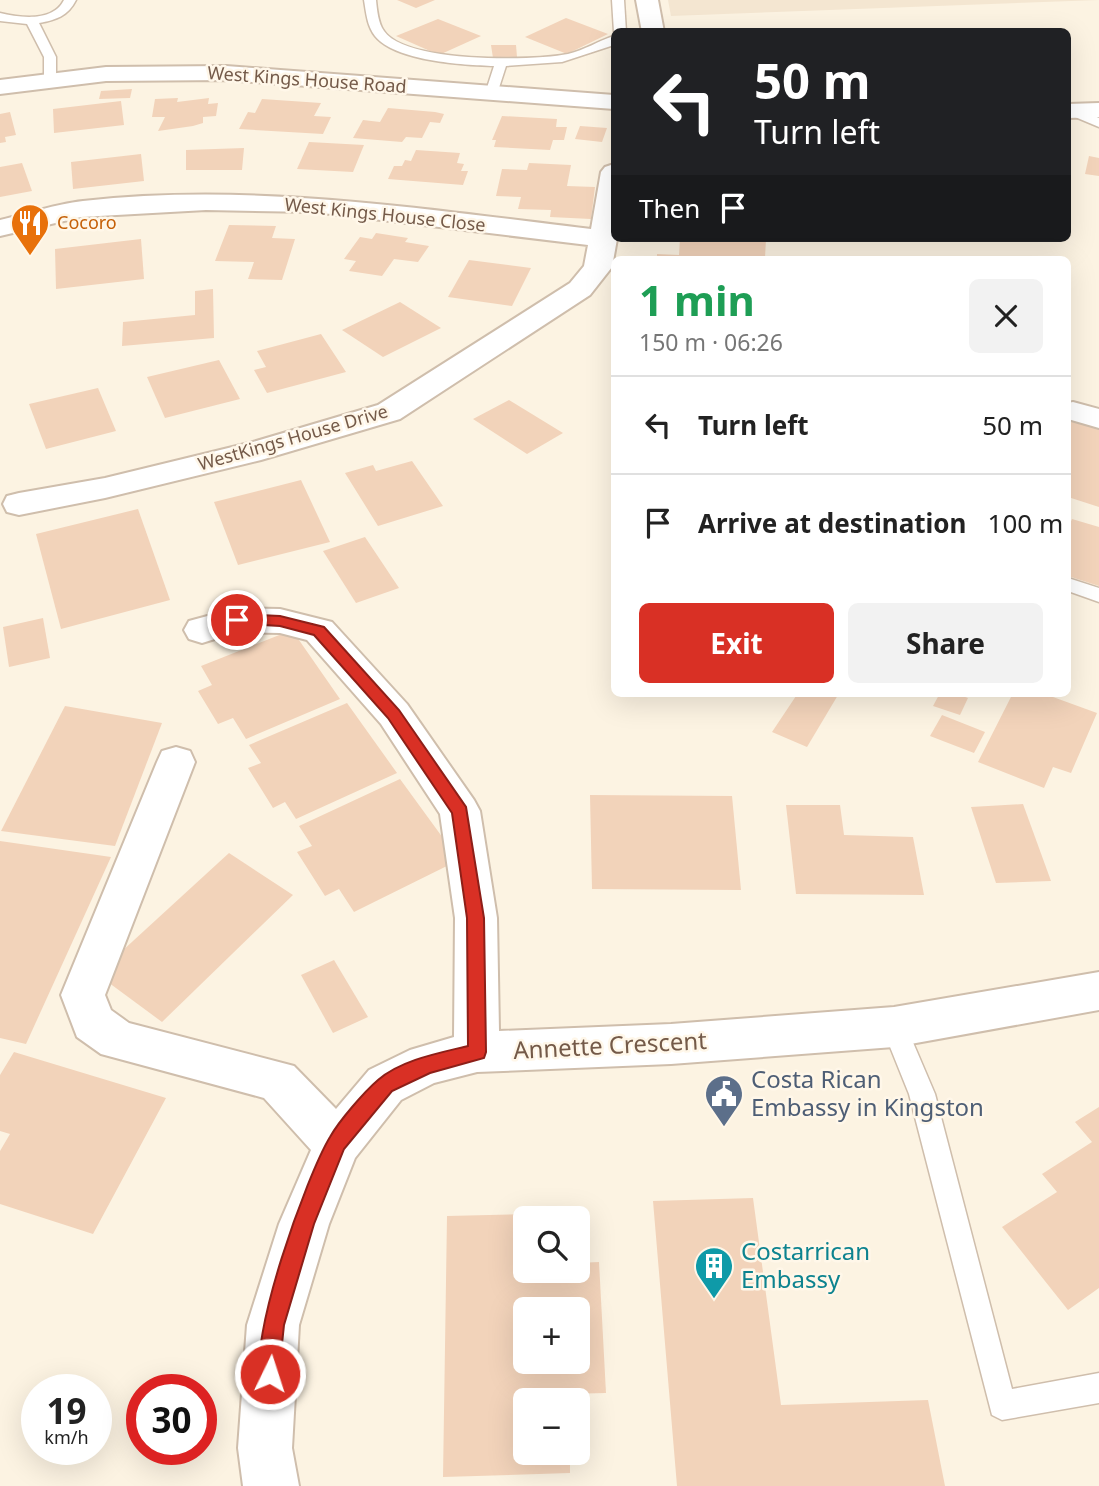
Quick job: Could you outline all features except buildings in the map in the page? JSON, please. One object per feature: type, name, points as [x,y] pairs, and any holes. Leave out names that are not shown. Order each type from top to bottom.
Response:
[{"type":"street","points":[[647,0],[652,28]]},
{"type":"street","name":"West Kings House Road","points":[[0,87],[50,79],[148,72],[467,76],[491,94],[611,102]]},
{"type":"street","points":[[1071,111],[1099,110]]},
{"type":"street","name":"WestKings House Drive","points":[[19,504],[105,488],[248,453],[389,412],[580,289],[598,267],[611,192]]},
{"type":"street","name":"West Kings House Close","points":[[0,228],[81,209],[206,202],[300,204],[604,239]]},
{"type":"street","points":[[202,630],[237,620],[280,621],[319,631],[394,714],[460,811],[475,918],[477,1052]]},
{"type":"street","points":[[176,762],[83,995],[93,1023],[117,1040],[278,1081],[337,1143]]},
{"type":"street","name":"Annette Crescent","points":[[271,1486],[265,1448],[274,1325],[304,1224],[337,1143],[385,1085],[426,1065],[477,1052],[671,1044],[894,1027],[1099,991]]},
{"type":"lane","points":[[0,17],[32,20],[61,12],[71,0]]},
{"type":"lane","points":[[370,0],[380,35],[397,47],[467,76],[502,63],[552,61],[597,50],[611,42]]},
{"type":"lane","points":[[618,0],[620,28]]},
{"type":"lane","points":[[32,20],[50,57],[50,79]]},
{"type":"lane","points":[[491,94],[502,63]]},
{"type":"lane","points":[[1071,111],[1099,123]]},
{"type":"lane","points":[[1071,585],[1099,595]]},
{"type":"lane","points":[[894,1027],[922,1094],[1002,1405],[1099,1388]]},
{"type":"shaded area","points":[[668,0],[1099,0],[671,16]]},
{"type":"place","name":"Cocoro","points":[[30,257]]},
{"type":"place","name":"Costa Rican Embassy in Kingston","points":[[724,1128]]},
{"type":"place","name":"Costarrican Embassy","points":[[714,1300]]},
{"type":"route","points":[[237,620],[280,621],[319,631],[394,714],[460,811],[475,918],[477,1052],[426,1065],[385,1085],[337,1143],[304,1224],[274,1325],[270,1374]]}]
